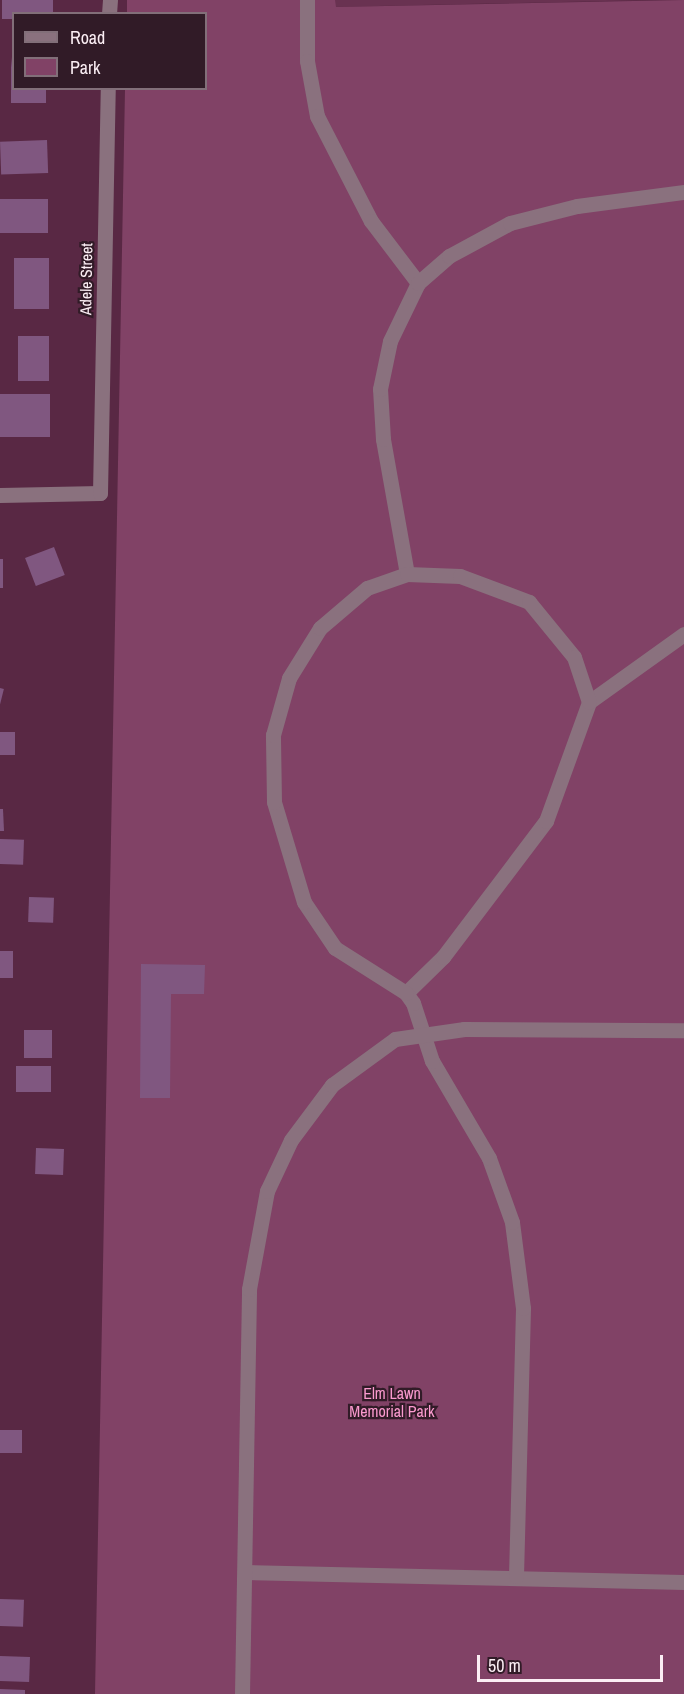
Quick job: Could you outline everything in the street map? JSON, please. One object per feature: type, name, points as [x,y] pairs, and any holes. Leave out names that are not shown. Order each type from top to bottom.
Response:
[{"type":"street","points":[[307,0],[307,61],[317,116],[371,221],[418,283]]},
{"type":"street","name":"Adele Street","points":[[0,495],[100,493],[108,90]]},
{"type":"street","points":[[407,574],[383,439],[380,389],[390,341],[418,283],[449,256],[510,223],[578,206],[684,192]]},
{"type":"street","points":[[516,1576],[523,1308],[518,1249],[489,1158],[420,1034],[406,993],[354,965],[319,928],[282,837],[271,765],[281,704],[303,650],[343,604],[407,574],[460,576],[529,602],[574,657],[589,702]]},
{"type":"street","points":[[406,993],[442,957],[546,821],[589,702],[684,634]]},
{"type":"street","points":[[242,1694],[249,1289],[267,1191],[291,1140],[332,1085],[376,1048],[420,1034],[684,1030]]},
{"type":"street","points":[[245,1572],[667,1579],[684,1582]]},
{"type":"street","points":[[667,1579],[684,1576]]},
{"type":"shaded area","points":[[335,0],[649,0],[335,7]]},
{"type":"green space","name":"Elm Lawn Memorial Park","points":[[127,0],[335,0],[336,7],[684,0],[684,1694],[95,1694],[125,90],[207,90],[207,12],[127,12]]},
{"type":"building","points":[[2,0],[53,0],[53,12],[12,12],[12,19],[2,19]]},
{"type":"building","points":[[11,57],[12,90],[46,90],[46,103],[11,103]]},
{"type":"building","points":[[47,140],[48,173],[1,175],[0,142]]},
{"type":"building","points":[[0,199],[48,199],[48,233],[0,233]]},
{"type":"building","points":[[14,258],[49,258],[49,309],[14,309]]},
{"type":"building","points":[[18,336],[49,336],[49,381],[18,381]]},
{"type":"building","points":[[0,394],[50,394],[50,437],[0,437]]},
{"type":"building","points":[[54,547],[65,575],[36,586],[25,558]]},
{"type":"building","points":[[0,559],[3,559],[3,588],[0,588]]},
{"type":"building","points":[[0,688],[4,689],[0,705]]},
{"type":"building","points":[[0,732],[15,732],[15,755],[0,755]]},
{"type":"building","points":[[0,809],[3,809],[4,831],[0,831]]},
{"type":"building","points":[[0,839],[24,840],[23,865],[0,864]]},
{"type":"building","points":[[29,897],[54,898],[53,923],[28,922]]},
{"type":"building","points":[[0,951],[13,951],[13,978],[0,978]]},
{"type":"building","points":[[141,964],[205,965],[204,994],[171,994],[170,1098],[140,1098]]},
{"type":"building","points":[[24,1030],[52,1030],[52,1058],[24,1058]]},
{"type":"building","points":[[16,1066],[51,1066],[51,1092],[16,1092]]},
{"type":"building","points":[[36,1148],[64,1149],[63,1175],[35,1174]]},
{"type":"building","points":[[0,1430],[22,1430],[22,1453],[0,1453]]},
{"type":"building","points":[[0,1599],[24,1600],[23,1627],[0,1626]]},
{"type":"building","points":[[0,1656],[30,1657],[29,1682],[0,1681]]},
{"type":"building","points":[[0,1689],[25,1690],[25,1694],[0,1694]]}]
